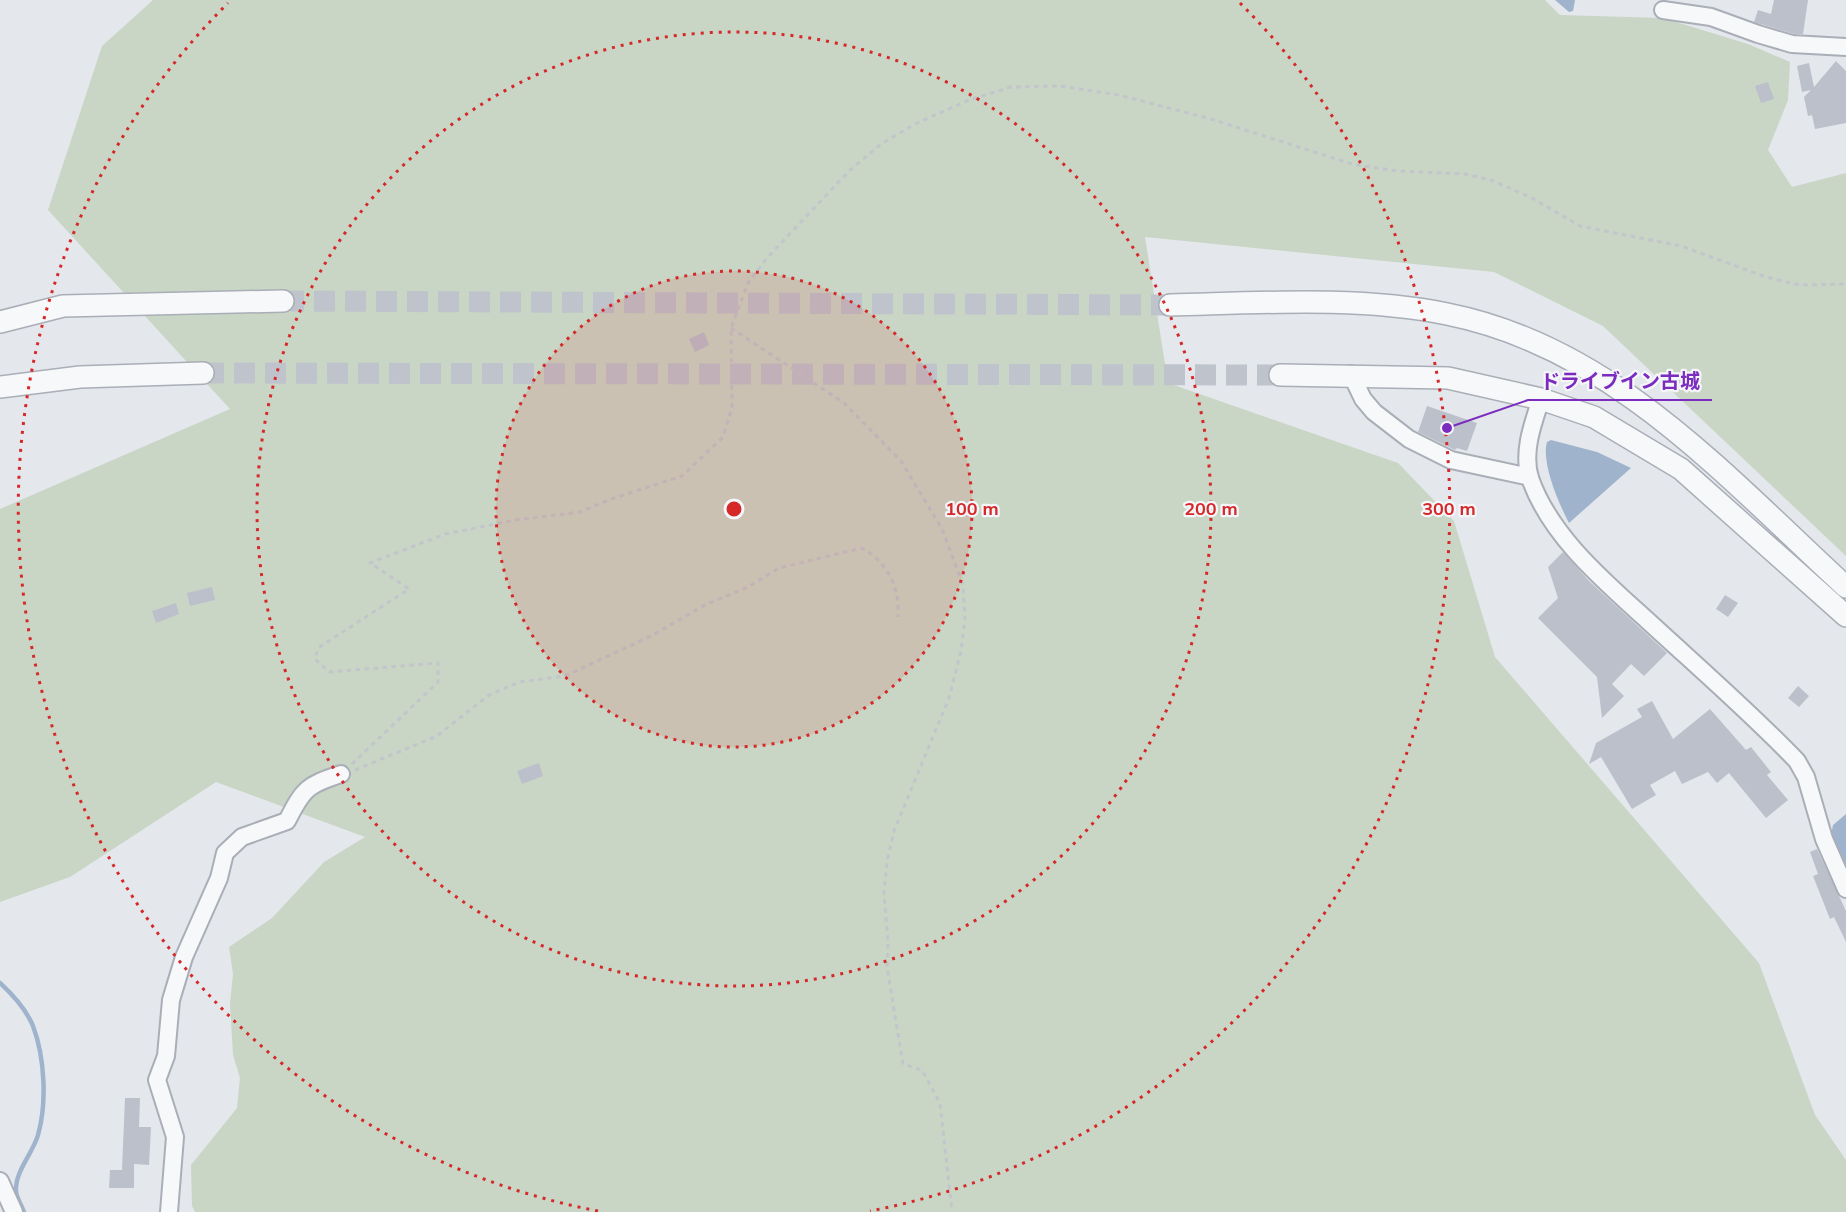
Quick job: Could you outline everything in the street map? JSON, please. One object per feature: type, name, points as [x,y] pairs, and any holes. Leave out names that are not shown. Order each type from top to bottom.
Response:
[{"type":"street","points":[[1663,10],[1711,16],[1765,37],[1792,44],[1846,47]]},
{"type":"street","points":[[0,322],[63,306],[283,301]]},
{"type":"street","points":[[1170,304],[1291,303],[1400,307],[1447,314],[1496,327],[1540,344],[1579,363],[1645,404],[1846,587]]},
{"type":"street","points":[[0,387],[61,378],[203,373]]},
{"type":"street","points":[[1351,374],[1363,399],[1374,412],[1408,439],[1451,460],[1530,477]]},
{"type":"street","points":[[1280,375],[1351,374],[1448,378],[1541,399],[1594,417],[1681,469],[1846,616]]},
{"type":"street","points":[[1541,399],[1532,427],[1527,454],[1530,477],[1556,527],[1574,549],[1618,593],[1797,761],[1806,777],[1824,839],[1846,889]]},
{"type":"street","points":[[169,1212],[175,1137],[157,1080],[166,1056],[171,1000],[184,957],[219,878],[225,853],[242,837],[287,821],[301,794],[318,781],[342,774]]},
{"type":"street","points":[[0,1181],[14,1212]]},
{"type":"path","points":[[342,774],[438,682],[438,663],[329,672],[315,659],[318,648],[410,589],[370,563],[445,534],[516,520],[580,512],[608,500],[682,476],[723,437],[732,407],[731,328],[748,283],[767,258],[849,171],[881,144],[915,124],[969,100],[1011,87],[1060,86],[1119,95],[1211,119],[1352,164],[1398,171],[1465,174],[1491,180],[1532,198],[1580,226],[1681,246],[1766,277],[1800,285],[1846,284]]},
{"type":"path","points":[[731,328],[844,402],[901,461],[942,529],[963,585],[965,619],[961,651],[949,698],[894,831],[887,862],[884,894],[888,942],[887,967],[903,1064],[922,1070],[940,1103],[952,1212]]},
{"type":"path","points":[[342,774],[371,765],[437,736],[489,695],[519,682],[565,676],[651,636],[705,604],[748,587],[779,568],[862,548],[873,555],[892,579],[899,600],[898,617]]},
{"type":"green space","points":[[153,0],[1545,0],[1560,15],[1663,18],[1748,44],[1790,62],[1788,100],[1768,150],[1792,187],[1846,173],[1846,556],[1603,326],[1494,272],[1145,237],[1168,383],[1398,463],[1454,521],[1495,657],[1759,963],[1815,1115],[1846,1160],[1846,1212],[195,1212],[192,1206],[191,1165],[237,1108],[240,1078],[233,1055],[230,1003],[233,974],[229,947],[272,918],[324,862],[365,837],[216,782],[70,877],[0,902],[0,509],[230,409],[48,210],[102,46]]},
{"type":"water","points":[[1555,0],[1575,0],[1573,11],[1569,12]]},
{"type":"water","points":[[1551,440],[1597,452],[1631,468],[1569,523],[1556,495],[1546,461],[1547,442]]},
{"type":"water","points":[[1846,814],[1846,870],[1831,835],[1833,825]]},
{"type":"building","points":[[1774,0],[1808,0],[1803,34],[1794,34],[1754,22],[1758,10],[1771,14]]},
{"type":"building","points":[[1836,61],[1846,71],[1846,123],[1815,129],[1812,115],[1808,116],[1804,97],[1811,90],[1802,92],[1797,66],[1809,63],[1814,87]]},
{"type":"building","points":[[1768,82],[1774,99],[1761,103],[1755,86]]},
{"type":"building","points":[[704,332],[709,345],[695,352],[689,339]]},
{"type":"building","points":[[1427,406],[1477,423],[1467,451],[1457,448],[1455,450],[1418,432]]},
{"type":"building","points":[[1563,552],[1589,581],[1667,653],[1644,676],[1631,664],[1612,684],[1624,696],[1602,718],[1597,677],[1538,618],[1558,598],[1548,567]]},
{"type":"building","points":[[212,587],[215,600],[190,606],[187,593]]},
{"type":"building","points":[[1725,595],[1738,603],[1728,617],[1716,609]]},
{"type":"building","points":[[176,603],[179,614],[156,623],[152,611]]},
{"type":"building","points":[[1798,686],[1809,696],[1799,707],[1788,698]]},
{"type":"building","points":[[1652,701],[1673,739],[1710,709],[1746,750],[1751,747],[1771,772],[1767,775],[1788,800],[1766,818],[1729,773],[1717,783],[1708,772],[1682,784],[1675,771],[1650,785],[1656,795],[1632,809],[1601,757],[1589,764],[1596,743],[1642,717],[1637,709]]},
{"type":"building","points":[[539,763],[543,776],[522,784],[517,771]]},
{"type":"building","points":[[1817,849],[1846,911],[1846,942],[1834,917],[1830,919],[1813,876],[1818,874],[1810,852]]},
{"type":"building","points":[[125,1098],[140,1098],[139,1127],[151,1127],[149,1165],[134,1164],[134,1188],[109,1188],[110,1170],[122,1170]]},
{"type":"waterway","points":[[0,983],[27,1014],[37,1039],[42,1066],[44,1095],[41,1122],[36,1142],[21,1169],[16,1184],[16,1193],[24,1212]]},
{"type":"tunnel","points":[[283,301],[1170,305]]},
{"type":"tunnel","points":[[203,373],[1280,375]]},
{"type":"place","name":"ドライブイン古城","points":[[1447,428]]}]
